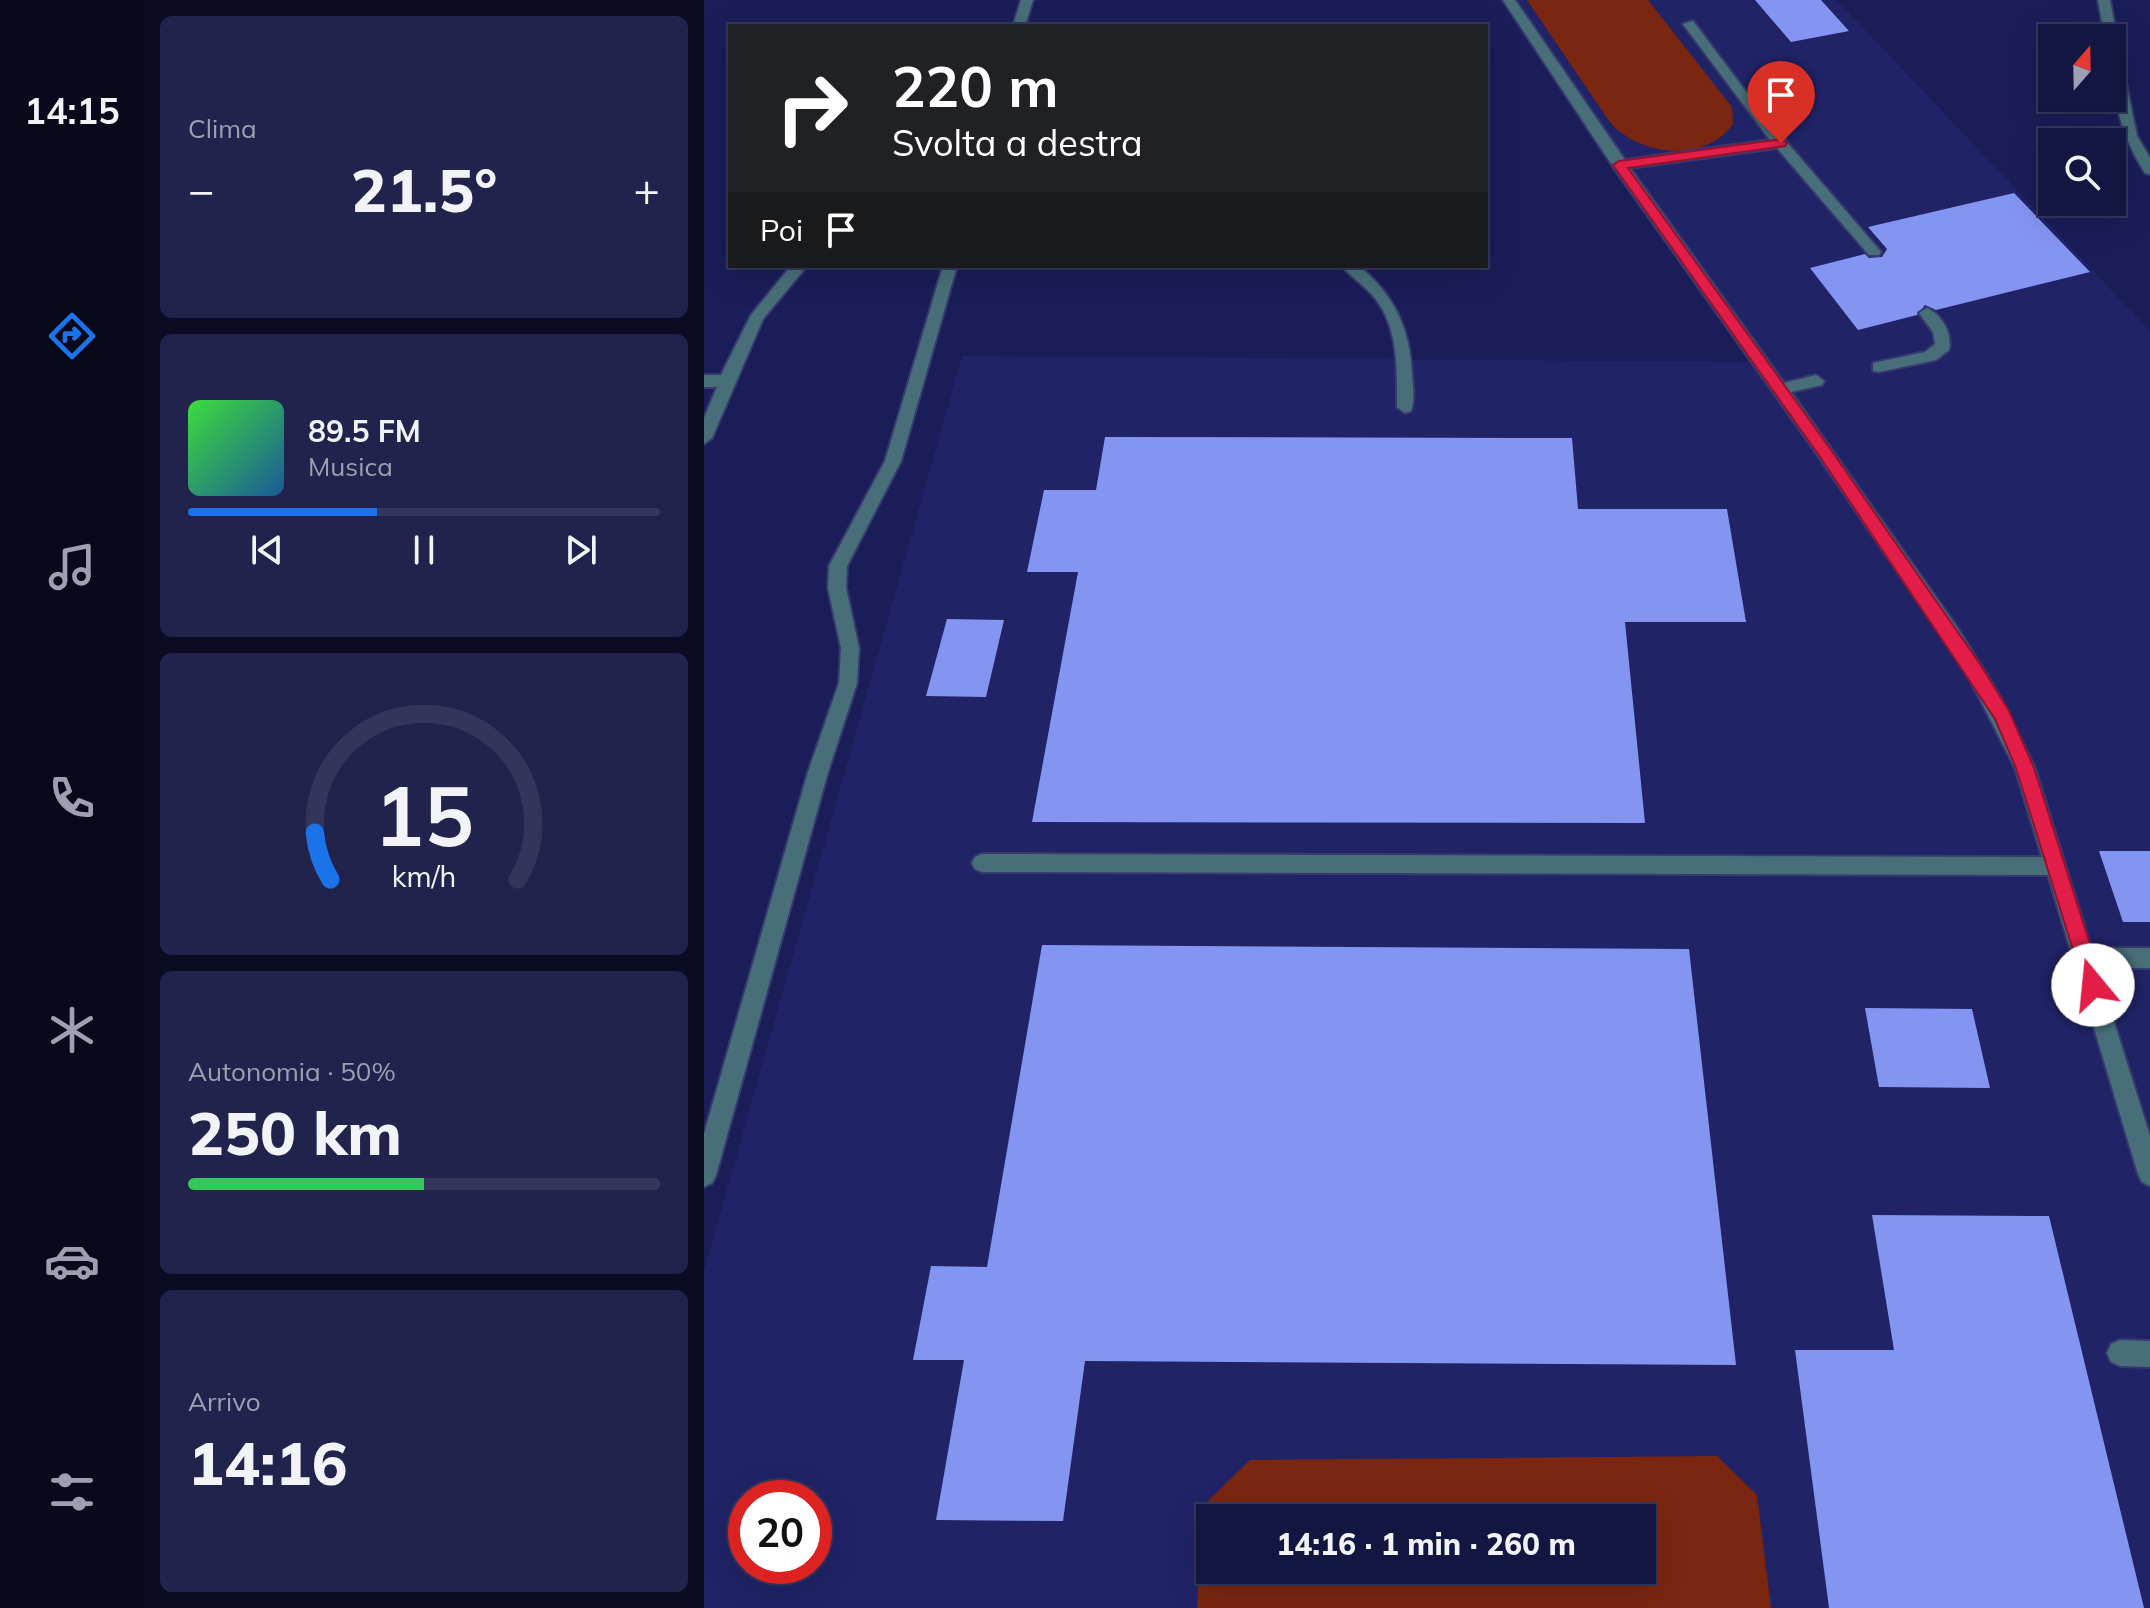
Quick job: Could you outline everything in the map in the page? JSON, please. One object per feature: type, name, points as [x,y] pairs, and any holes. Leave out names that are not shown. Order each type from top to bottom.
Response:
[{"type":"lane","points":[[1020,24],[1027,0]]},
{"type":"lane","points":[[1509,0],[1619,165],[1780,389],[1974,669],[2003,716],[2025,768],[2150,1174]]},
{"type":"lane","points":[[2104,0],[2108,24]]},
{"type":"lane","points":[[1689,24],[1781,143],[1874,252]]},
{"type":"lane","points":[[2125,112],[2130,136],[2150,170]]},
{"type":"lane","points":[[1619,165],[1781,143]]},
{"type":"lane","points":[[704,438],[754,318],[798,268]]},
{"type":"lane","points":[[704,1175],[851,665],[848,631],[837,588],[842,557],[878,496],[896,453],[949,268]]},
{"type":"lane","points":[[1351,268],[1377,289],[1395,315],[1403,347],[1405,407]]},
{"type":"lane","points":[[1879,367],[1930,356],[1943,346],[1941,331],[1927,313]]},
{"type":"lane","points":[[704,381],[727,381]]},
{"type":"lane","points":[[1780,389],[1816,381]]},
{"type":"lane","points":[[982,863],[2056,866]]},
{"type":"lane","points":[[2085,958],[2150,958]]},
{"type":"lane","points":[[2120,1353],[2150,1354]]},
{"type":"shaded area","points":[[1509,0],[1837,0],[2150,331],[2150,1608],[704,1608],[704,1271],[962,356],[1760,362]]},
{"type":"shaded area","points":[[1527,0],[1648,0],[1732,107],[1733,124],[1721,137],[1689,150],[1654,148],[1622,133],[1609,121]]},
{"type":"shaded area","points":[[1717,1456],[1757,1495],[1771,1608],[1197,1608],[1199,1584],[1656,1584],[1656,1504],[1205,1504],[1250,1460]]},
{"type":"building","points":[[1755,0],[1821,0],[1849,31],[1791,42]]},
{"type":"building","points":[[2014,193],[2090,272],[1936,310],[1925,305],[1917,315],[1858,330],[1810,268],[1865,254],[1869,258],[1882,257],[1887,249],[1868,227]]},
{"type":"building","points":[[1105,437],[1572,438],[1578,509],[1727,509],[1746,622],[1625,622],[1645,823],[1032,822],[1078,572],[1027,572],[1044,490],[1096,490]]},
{"type":"building","points":[[947,619],[1004,620],[986,697],[926,696]]},
{"type":"building","points":[[2099,851],[2150,851],[2150,922],[2123,922]]},
{"type":"building","points":[[1042,945],[1689,949],[1736,1365],[1085,1361],[1063,1521],[936,1520],[964,1360],[913,1360],[931,1266],[987,1267]]},
{"type":"building","points":[[1865,1008],[1972,1009],[1990,1088],[1879,1087]]},
{"type":"building","points":[[1872,1215],[2049,1216],[2144,1608],[1829,1608],[1795,1350],[1894,1350]]},
{"type":"route","points":[[1781,143],[1619,165],[1826,454],[2003,716],[2025,768],[2093,985]]}]
